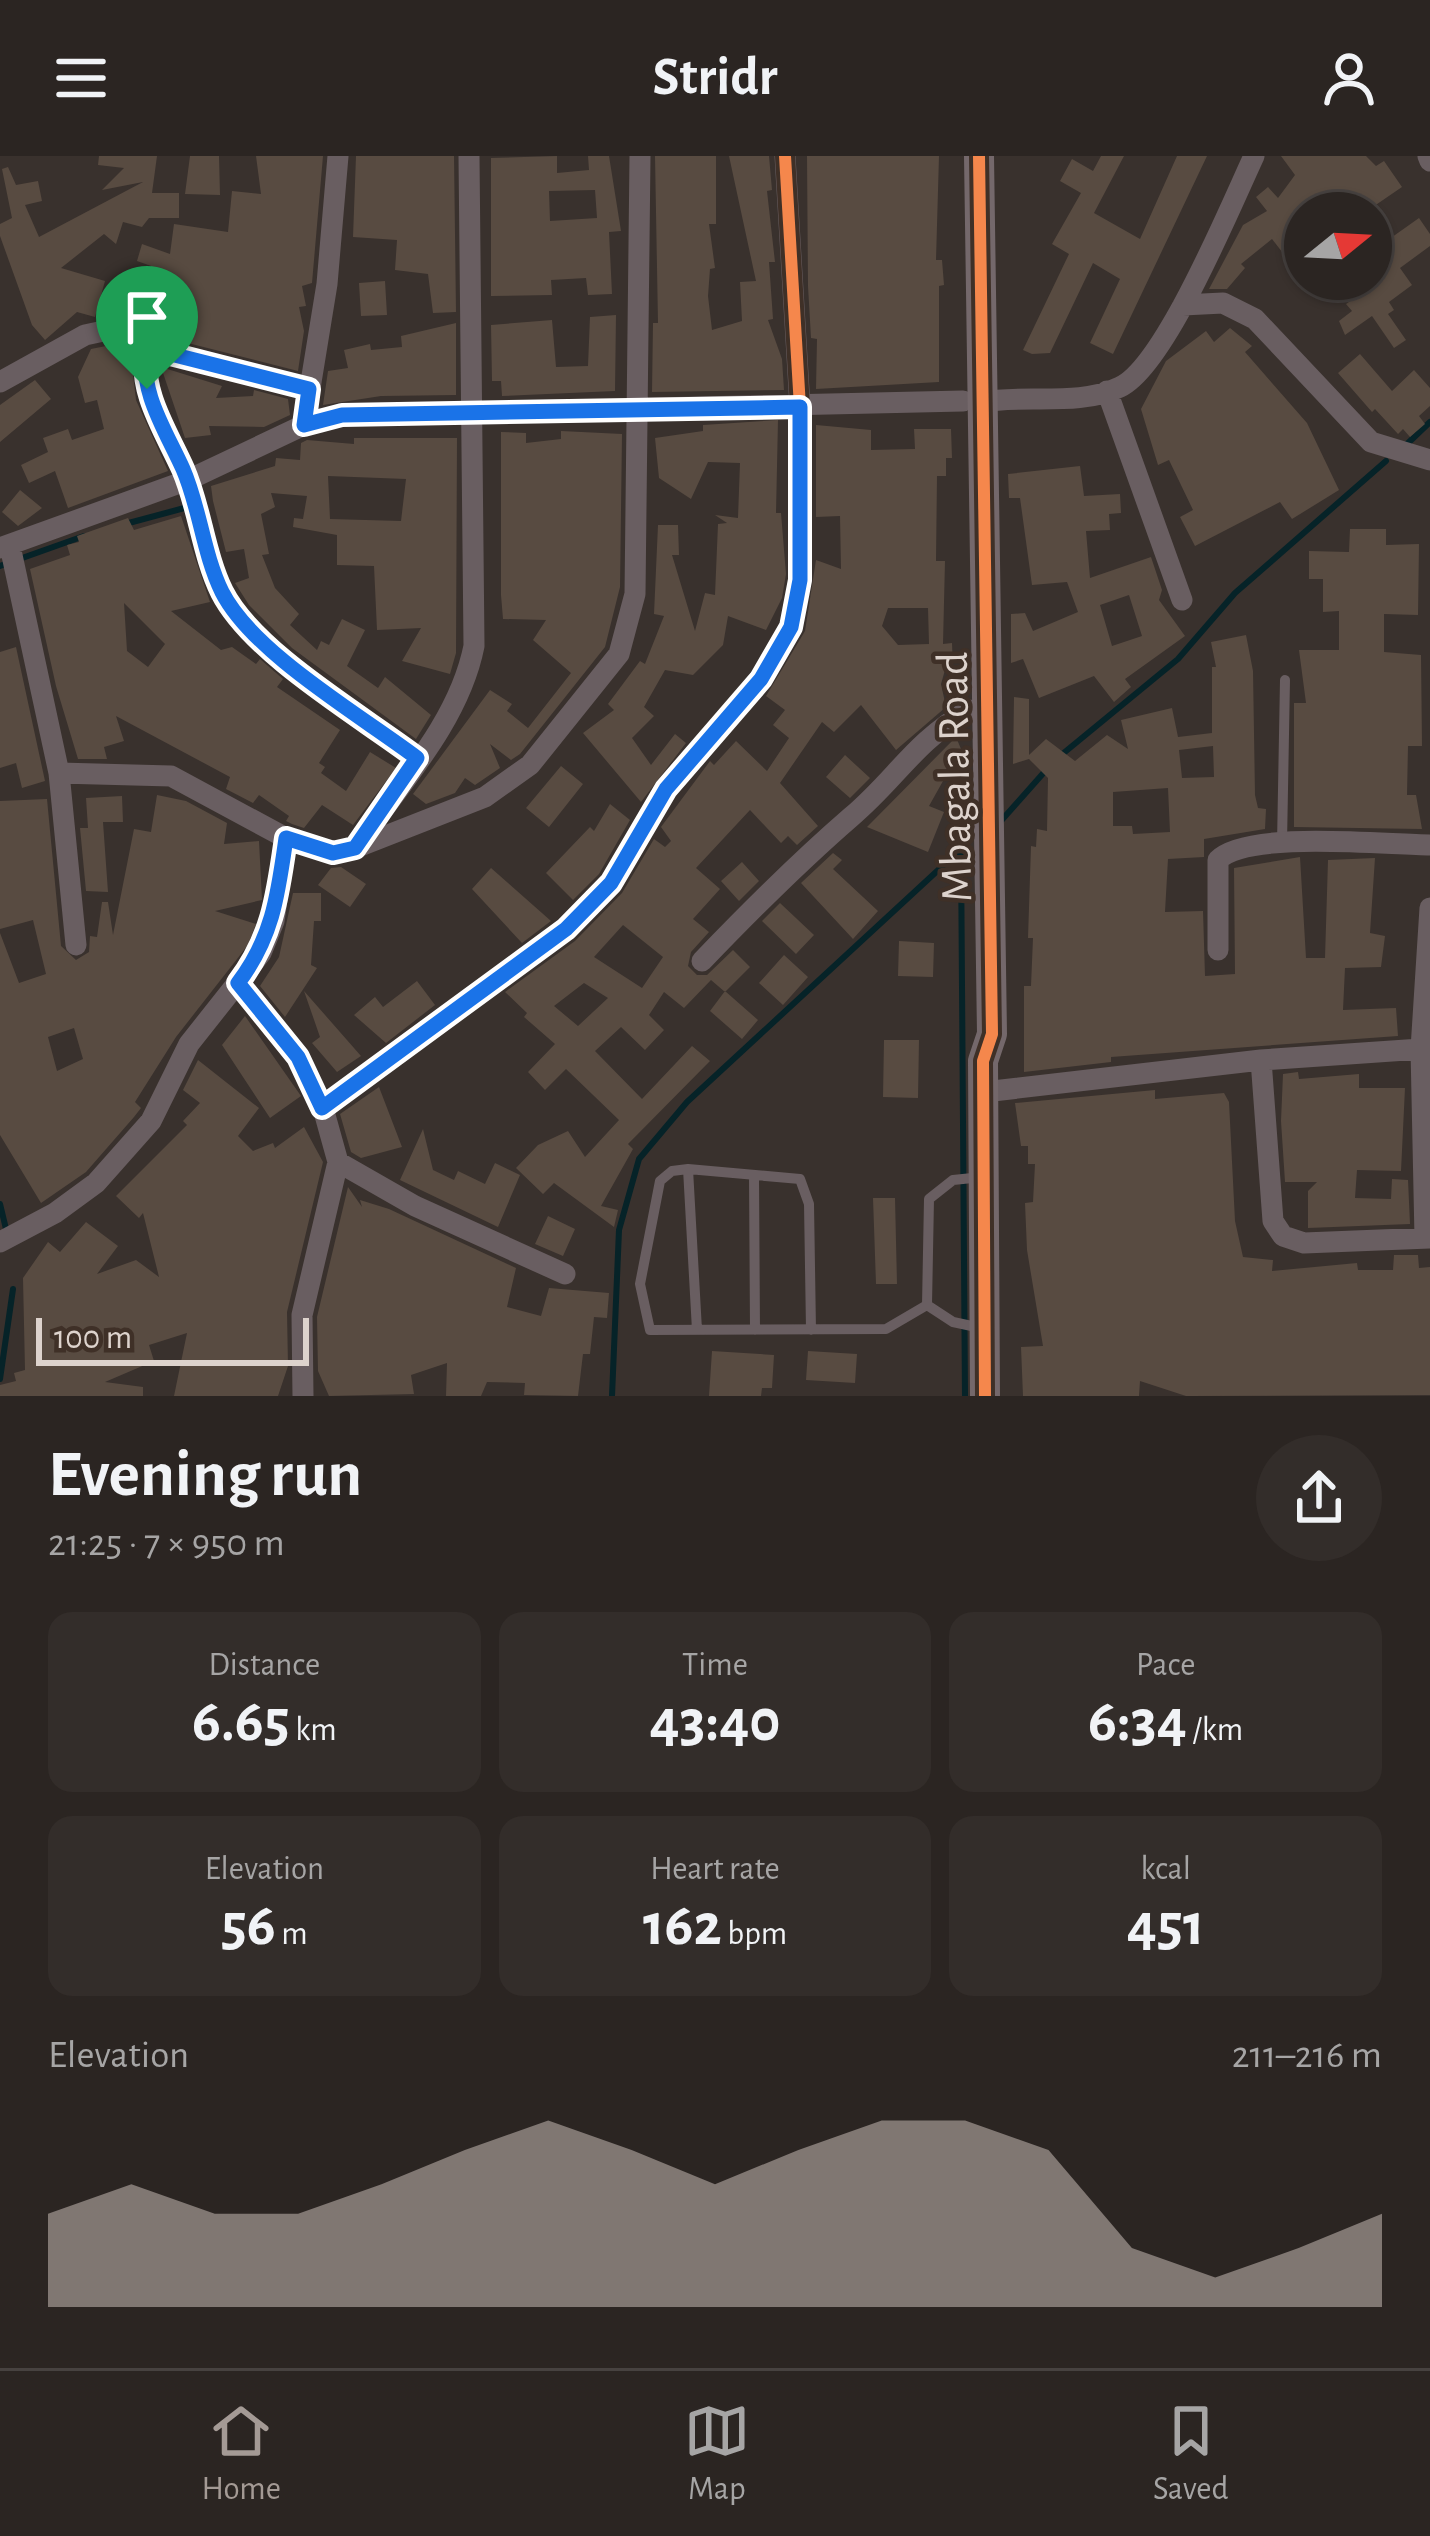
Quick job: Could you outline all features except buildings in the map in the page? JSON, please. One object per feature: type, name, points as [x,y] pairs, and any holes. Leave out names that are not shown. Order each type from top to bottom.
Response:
[{"type":"street","points":[[304,425],[327,284],[338,156]]},
{"type":"street","points":[[355,848],[466,685],[474,646],[469,156]]},
{"type":"street","points":[[59,772],[152,773],[185,780],[286,838],[333,853],[500,789],[530,766],[619,654],[635,594],[640,156]]},
{"type":"street","points":[[322,1108],[566,929],[611,883],[666,789],[761,679],[791,627],[800,580],[800,407],[785,156]]},
{"type":"street","name":"Mbagala Road","points":[[959,156],[973,402],[992,1010],[984,1077],[985,1396]]},
{"type":"street","name":"Mbagala Road","points":[[980,156],[969,710],[972,1033],[984,1077]]},
{"type":"street","points":[[76,944],[59,772],[5,547],[188,479],[304,425],[342,415],[973,402],[1108,391],[1135,376],[1183,305],[1254,156]]},
{"type":"street","points":[[1183,305],[1223,303],[1255,319],[1371,442],[1430,460]]},
{"type":"street","points":[[0,382],[96,330],[147,348],[309,389]]},
{"type":"street","points":[[147,348],[147,389],[188,479],[217,580],[233,611],[276,654],[417,758]]},
{"type":"street","points":[[1108,391],[1182,600]]},
{"type":"street","points":[[702,961],[870,799],[919,743],[969,710]]},
{"type":"street","points":[[0,1242],[55,1213],[125,1156],[151,1121],[189,1045],[261,953],[274,921],[286,838]]},
{"type":"street","points":[[1218,950],[1218,860],[1226,852],[1282,844],[1430,845]]},
{"type":"street","points":[[1261,1060],[1274,1221],[1283,1236],[1304,1243],[1427,1238],[1420,1049],[1430,908]]},
{"type":"street","points":[[238,983],[298,1057],[322,1108],[338,1162],[302,1315],[303,1396]]},
{"type":"street","points":[[984,1077],[1420,1049]]},
{"type":"street","points":[[338,1162],[415,1206],[565,1274]]},
{"type":"lane","points":[[1282,844],[1285,680]]},
{"type":"lane","points":[[811,1330],[808,1190],[800,1179],[688,1168],[672,1171],[660,1181],[640,1284],[650,1330],[811,1330],[886,1329],[926,1305]]},
{"type":"lane","points":[[688,1168],[697,1330]]},
{"type":"lane","points":[[754,1174],[755,1330]]},
{"type":"lane","points":[[926,1305],[928,1199],[953,1180],[985,1177]]},
{"type":"lane","points":[[926,1305],[953,1322],[985,1328]]},
{"type":"waterway","points":[[1407,444],[1430,422]]},
{"type":"waterway","points":[[1060,756],[1178,659],[1235,593],[1386,461]]},
{"type":"waterway","points":[[125,524],[188,507]]},
{"type":"waterway","points":[[0,566],[84,536]]},
{"type":"waterway","points":[[1000,822],[1047,769]]},
{"type":"waterway","points":[[961,849],[965,1396]]},
{"type":"waterway","points":[[612,1396],[619,1230],[639,1159],[687,1102],[961,849]]},
{"type":"waterway","points":[[0,1204],[6,1229]]},
{"type":"waterway","points":[[0,1379],[13,1289]]},
{"type":"cycle path","points":[[323,1108],[566,929],[611,883],[666,789],[761,679],[791,627],[801,580],[800,407],[785,156]]},
{"type":"cycle path","points":[[979,156],[992,1034],[983,1061],[985,1396]]},
{"type":"route","points":[[147,348],[309,389],[304,425],[342,415],[800,407],[800,580],[791,627],[761,679],[708,746],[666,789],[611,883],[566,929],[322,1108],[298,1057],[238,983],[261,953],[274,921],[286,838],[333,853],[355,848],[417,758],[276,654],[233,611],[217,580],[188,479],[147,389],[143,364],[147,348]]}]
